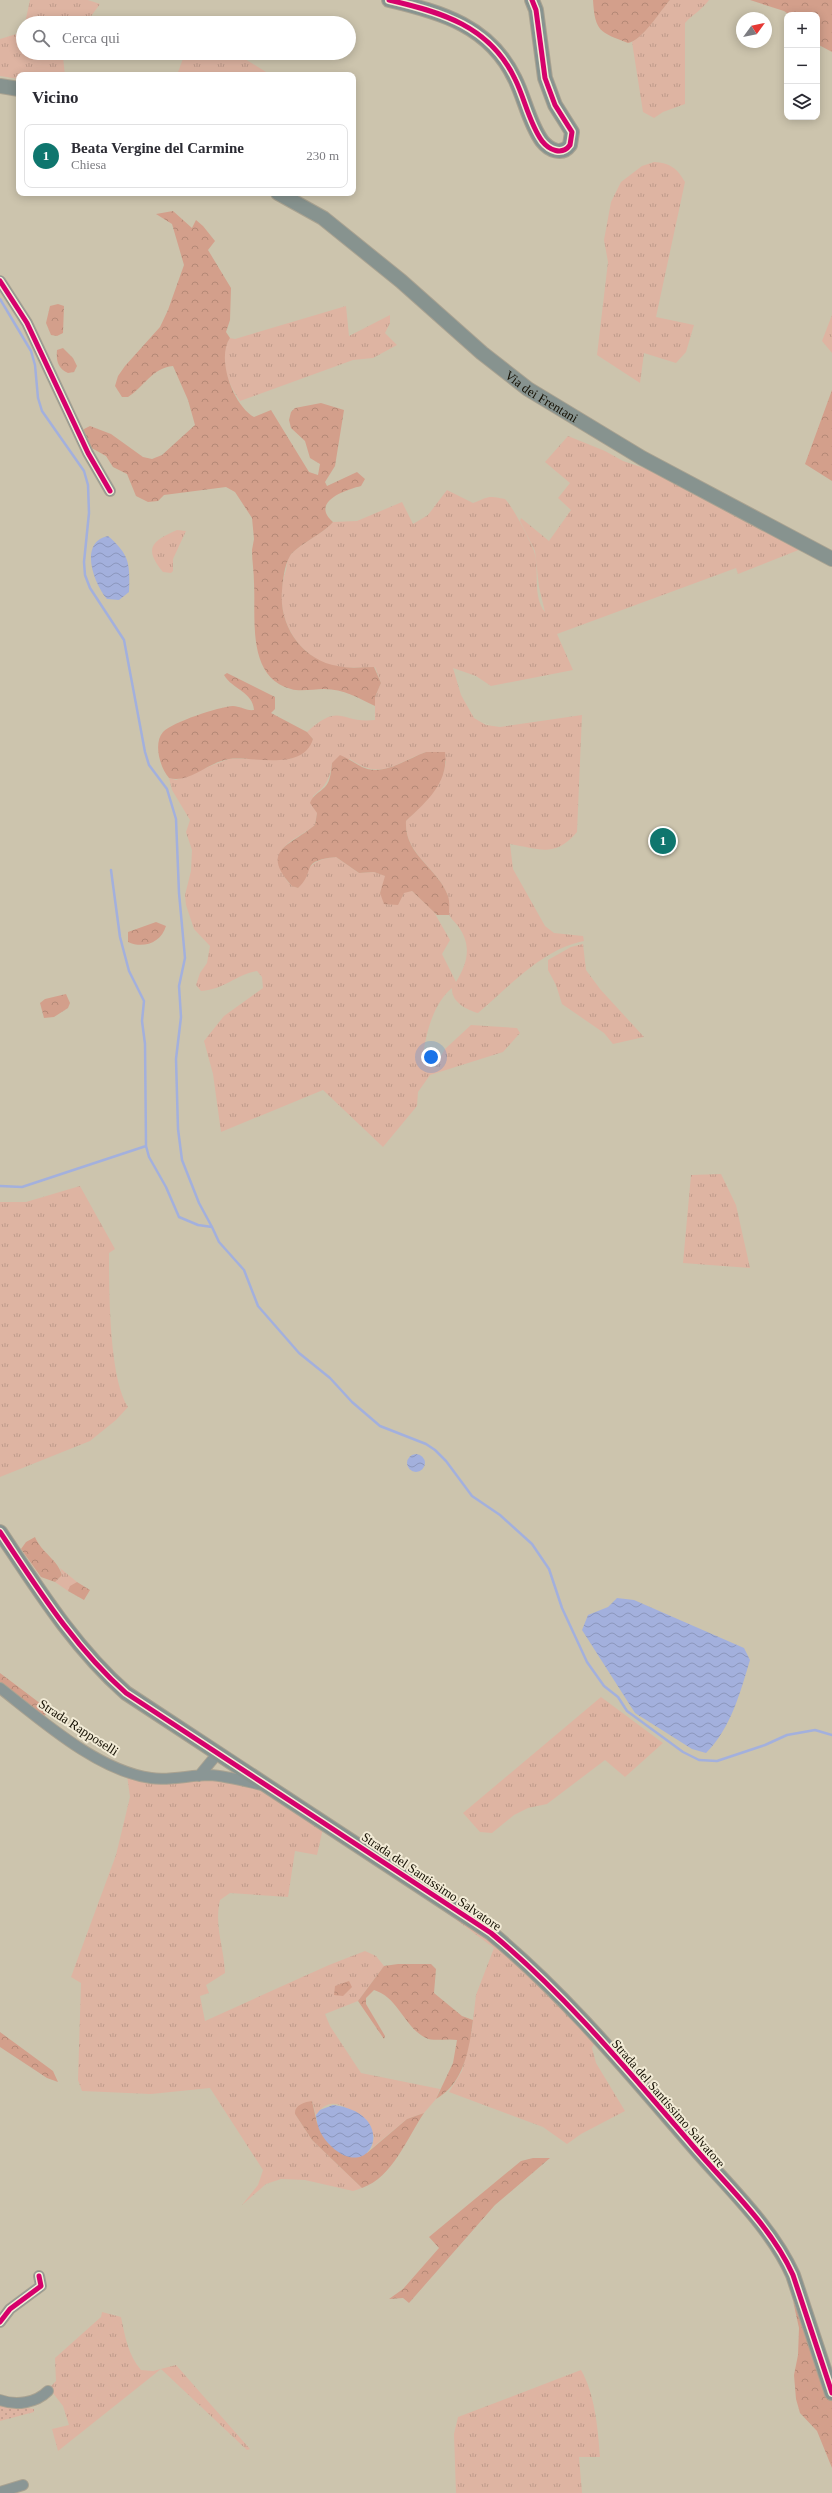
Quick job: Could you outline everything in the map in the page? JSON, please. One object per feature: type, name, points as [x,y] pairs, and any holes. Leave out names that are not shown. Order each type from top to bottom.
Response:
[{"type":"street","points":[[389,0],[444,14],[464,24],[481,38],[510,69],[542,141],[552,150],[562,151],[570,145],[572,132],[548,88],[532,0]]},
{"type":"street","points":[[0,86],[16,89]]},
{"type":"street","name":"Via dei Frentani","points":[[283,196],[323,218],[401,281],[482,353],[528,389],[655,465],[832,559]]},
{"type":"street","points":[[0,281],[27,323],[88,453],[110,491]]},
{"type":"street","name":"Strada del Santissimo Salvatore","points":[[0,1532],[62,1624],[100,1670],[126,1693],[491,1933],[528,1964],[600,2040],[760,2224],[785,2259],[793,2275],[832,2393]]},
{"type":"street","name":"Strada Rapposelli","points":[[0,1688],[65,1737],[110,1764],[134,1774],[152,1778],[200,1776],[226,1777],[268,1787]]},
{"type":"street","points":[[200,1776],[218,1753]]},
{"type":"street","points":[[0,2322],[10,2309],[41,2286],[39,2276]]},
{"type":"street","points":[[0,2400],[20,2404],[39,2399],[48,2391]]},
{"type":"street","points":[[0,2492],[23,2485]]},
{"type":"green space","points":[[30,0],[88,0],[100,4],[91,16],[27,16]]},
{"type":"green space","points":[[593,0],[670,0],[645,31],[639,37],[628,43],[605,33],[601,29],[595,19]]},
{"type":"green space","points":[[670,0],[709,0],[685,23],[685,104],[663,112],[654,118],[643,112],[632,42],[643,33]]},
{"type":"green space","points":[[750,0],[832,0],[832,52],[820,46],[820,12],[784,11]]},
{"type":"green space","points":[[16,34],[16,60],[63,60],[65,72],[16,72],[16,79],[0,76],[0,39]]},
{"type":"green space","points":[[182,60],[246,60],[266,72],[178,72]]},
{"type":"green space","points":[[654,162],[669,165],[679,173],[685,182],[656,317],[694,325],[686,352],[676,363],[644,353],[640,383],[597,355],[608,262],[604,240],[611,202],[621,182],[642,166]]},
{"type":"green space","points":[[173,211],[192,228],[196,220],[215,241],[208,250],[231,288],[230,320],[226,332],[230,338],[226,347],[226,369],[233,392],[246,411],[254,417],[271,410],[309,472],[318,475],[320,464],[310,458],[305,441],[291,428],[289,420],[291,412],[295,408],[321,403],[344,410],[335,466],[325,482],[327,486],[357,472],[365,479],[361,486],[347,490],[332,498],[325,508],[327,515],[333,522],[323,531],[298,548],[290,556],[284,573],[282,604],[284,617],[295,639],[314,657],[342,667],[374,667],[381,683],[375,697],[375,706],[351,694],[331,689],[291,689],[277,682],[267,672],[260,659],[256,644],[252,550],[254,539],[252,518],[235,492],[226,487],[164,495],[158,501],[148,502],[136,496],[127,474],[113,467],[106,456],[88,446],[84,439],[84,429],[90,426],[111,434],[143,457],[152,459],[162,455],[195,425],[188,400],[173,366],[159,370],[128,397],[122,397],[115,386],[118,376],[125,366],[160,327],[168,310],[184,265],[172,224],[156,214]]},
{"type":"green space","points":[[58,304],[64,306],[63,333],[57,336],[51,335],[46,323],[50,306]]},
{"type":"green space","points":[[346,306],[349,336],[390,315],[390,323],[385,333],[397,345],[373,358],[353,360],[240,401],[228,379],[224,362],[226,345],[230,338],[235,339]]},
{"type":"green space","points":[[832,315],[832,353],[822,341]]},
{"type":"green space","points":[[63,348],[73,358],[77,366],[74,372],[68,373],[58,364],[57,350]]},
{"type":"green space","points":[[832,390],[832,481],[805,464]]},
{"type":"green space","points":[[568,436],[605,451],[623,461],[653,471],[801,549],[738,574],[736,568],[557,634],[573,670],[491,686],[476,676],[453,668],[461,695],[474,718],[486,725],[500,727],[582,715],[577,832],[561,846],[554,849],[546,850],[510,844],[513,869],[545,926],[554,933],[583,936],[584,941],[569,945],[540,960],[478,1013],[460,1005],[452,993],[452,988],[445,995],[435,1010],[428,1029],[424,1047],[423,1056],[434,1068],[445,1049],[471,1025],[517,1028],[520,1033],[503,1052],[430,1075],[418,1092],[417,1106],[383,1147],[323,1090],[221,1132],[213,1074],[204,1041],[224,1016],[263,988],[262,977],[257,971],[243,975],[224,985],[210,990],[201,991],[196,985],[200,973],[207,963],[210,946],[194,929],[186,905],[185,895],[191,871],[192,850],[186,832],[190,820],[172,790],[169,778],[176,780],[228,759],[290,759],[299,755],[313,739],[307,732],[318,723],[334,716],[375,720],[375,697],[381,683],[375,667],[340,667],[320,661],[299,644],[286,622],[283,609],[283,583],[289,558],[293,552],[333,522],[357,521],[402,502],[413,524],[428,515],[447,490],[473,503],[488,497],[505,499],[529,539],[520,521],[521,518],[549,541],[571,510],[558,498],[570,483],[545,462]],"holes":[[[536,560],[539,587],[545,612],[541,606],[537,591]],[[426,752],[446,761],[441,779],[426,801],[406,821],[410,843],[443,886],[449,898],[448,910],[450,916],[458,926],[465,940],[467,947],[466,961],[456,982],[442,954],[450,940],[434,912],[412,891],[380,893],[386,876],[374,872],[359,873],[336,857],[321,860],[312,865],[308,869],[298,888],[291,885],[287,881],[279,864],[279,857],[282,850],[293,840],[315,825],[317,813],[313,796],[327,782],[332,763],[350,759],[371,769],[388,768]]]},
{"type":"green space","points":[[177,530],[186,531],[173,559],[173,571],[171,573],[163,572],[153,557],[153,546],[161,538]]},
{"type":"green space","points":[[227,673],[275,697],[275,709],[271,713],[307,732],[313,739],[308,749],[299,756],[289,759],[229,759],[221,761],[184,778],[169,778],[163,768],[158,749],[160,737],[168,728],[196,716],[226,707],[233,706],[254,710],[250,699],[224,675]]},
{"type":"green space","points":[[426,752],[445,752],[443,773],[440,782],[428,799],[406,821],[407,833],[410,843],[422,861],[443,886],[449,898],[449,915],[437,915],[412,891],[404,893],[398,905],[384,904],[380,893],[385,876],[374,872],[359,873],[336,857],[317,861],[312,864],[304,882],[298,888],[292,886],[282,874],[278,864],[278,856],[288,844],[315,825],[317,813],[310,803],[311,800],[327,785],[332,763],[340,755],[362,767],[370,770],[378,770],[394,766]]},
{"type":"green space","points":[[156,922],[166,926],[164,932],[156,940],[151,943],[140,945],[128,942],[128,932]]},
{"type":"green space","points":[[583,944],[586,970],[600,989],[644,1037],[613,1044],[604,1033],[562,1004],[556,985],[548,970],[548,960],[571,947]]},
{"type":"green space","points":[[66,994],[70,1003],[68,1008],[54,1017],[44,1018],[40,1003],[45,999]]},
{"type":"green space","points":[[721,1174],[736,1205],[750,1268],[683,1263],[691,1175]]},
{"type":"green space","points":[[80,1186],[115,1249],[109,1253],[111,1333],[117,1376],[122,1394],[128,1407],[116,1420],[90,1441],[0,1477],[0,1202],[26,1202]]},
{"type":"green space","points":[[35,1537],[41,1547],[60,1570],[62,1575],[55,1582],[41,1577],[21,1549],[26,1542]]},
{"type":"green space","points":[[60,1568],[77,1582],[68,1591],[55,1582],[62,1575]]},
{"type":"green space","points":[[77,1582],[90,1590],[84,1600],[68,1591],[70,1586]]},
{"type":"green space","points":[[0,1673],[49,1710],[43,1718],[0,1685]]},
{"type":"green space","points":[[601,1697],[663,1743],[625,1777],[605,1760],[547,1804],[528,1808],[514,1815],[492,1833],[480,1832],[463,1813]]},
{"type":"green space","points":[[127,1775],[224,1781],[265,1787],[324,1824],[317,1855],[295,1851],[288,1897],[230,1893],[220,1900],[218,1919],[225,1973],[206,1985],[209,1993],[200,1996],[205,2021],[329,1965],[365,1951],[376,1956],[384,1966],[358,2001],[325,2014],[330,2026],[361,2073],[440,2089],[436,2099],[424,2113],[407,2119],[372,2148],[374,2136],[355,2115],[340,2105],[332,2104],[324,2107],[316,2115],[312,2101],[295,2114],[312,2140],[362,2188],[353,2191],[305,2180],[281,2179],[266,2184],[242,2205],[258,2185],[263,2170],[210,2088],[151,2094],[82,2091],[78,2080],[81,1983],[71,1977],[116,1855],[130,1797]]},
{"type":"green space","points":[[449,1910],[501,1946],[595,2042],[592,2048],[596,2063],[625,2111],[581,2134],[567,2144],[543,2127],[449,2092],[462,2071],[472,2029],[476,1995],[494,1948],[447,1913]]},
{"type":"green space","points":[[398,1964],[431,1964],[436,1969],[434,1993],[462,2016],[473,2020],[464,2065],[453,2084],[436,2099],[453,2063],[457,2040],[433,2040],[426,2038],[412,2027],[389,1999],[374,1990],[366,1998],[366,2004],[385,2036],[384,2039],[358,2001],[384,1966]]},
{"type":"green space","points":[[349,1981],[352,1987],[343,1996],[334,1995],[335,1986]]},
{"type":"green space","points":[[0,2032],[53,2071],[58,2082],[47,2078],[0,2047]]},
{"type":"green space","points":[[312,2101],[317,2123],[367,2153],[407,2119],[424,2113],[391,2166],[373,2183],[362,2188],[312,2140],[295,2114],[298,2106]]},
{"type":"green space","points":[[533,2158],[550,2158],[495,2205],[409,2303],[403,2298],[389,2299],[403,2289],[439,2248],[429,2237],[521,2161]]},
{"type":"green space","points":[[793,2301],[832,2400],[832,2468],[817,2431],[800,2413],[796,2399],[794,2375],[798,2355],[799,2328]]},
{"type":"green space","points":[[102,2312],[121,2317],[130,2352],[141,2370],[153,2371],[176,2365],[250,2449],[247,2450],[161,2369],[58,2451],[52,2429],[69,2425],[63,2406],[49,2388],[56,2381],[55,2358],[101,2317]]},
{"type":"green space","points":[[581,2370],[586,2379],[593,2401],[597,2423],[600,2457],[579,2457],[582,2493],[456,2493],[454,2434],[458,2417]]},
{"type":"green space","points":[[0,2403],[34,2409],[34,2412],[0,2421]]},
{"type":"water","points":[[108,536],[121,549],[125,555],[129,567],[129,592],[119,600],[107,599],[97,584],[91,564],[93,546],[99,540]]},
{"type":"water","points":[[416,1454],[422,1457],[425,1463],[422,1469],[416,1472],[410,1469],[407,1463],[410,1457]]},
{"type":"water","points":[[617,1598],[634,1600],[744,1648],[750,1660],[734,1710],[722,1733],[706,1753],[692,1749],[635,1713],[582,1630],[588,1615],[608,1607]]},
{"type":"water","points":[[333,2105],[354,2111],[367,2120],[373,2132],[373,2143],[368,2152],[358,2157],[346,2156],[332,2147],[325,2140],[319,2128],[316,2115],[320,2110]]},
{"type":"waterway","points":[[0,299],[31,351],[35,365],[38,398],[42,411],[84,471],[88,485],[89,513],[84,562],[85,575],[90,588],[124,640],[145,752],[149,765],[167,789],[176,819],[179,893],[185,958],[179,986],[181,1017],[176,1059],[178,1129],[182,1160],[199,1203],[212,1227]]},
{"type":"waterway","points":[[111,870],[120,937],[129,971],[144,1001],[142,1021],[145,1044],[146,1146],[149,1157],[166,1187],[179,1217],[198,1225],[212,1227],[219,1242],[244,1270],[258,1306],[299,1353],[330,1378],[352,1402],[380,1426],[426,1444],[435,1450],[446,1461],[472,1496],[500,1515],[532,1544],[549,1569],[562,1608],[587,1662],[604,1686],[618,1697],[627,1711],[683,1752],[699,1760],[717,1761],[765,1745],[787,1735],[815,1730],[832,1735]]},
{"type":"waterway","points":[[0,1186],[22,1187],[146,1146]]},
{"type":"cycle path","points":[[389,0],[445,16],[478,34],[492,46],[505,61],[515,79],[530,119],[542,141],[548,147],[559,151],[570,145],[572,132],[555,105],[545,78],[536,10],[532,0]]},
{"type":"cycle path","points":[[0,281],[27,323],[88,453],[110,491]]},
{"type":"cycle path","points":[[0,1532],[43,1596],[73,1637],[107,1675],[126,1693],[491,1933],[519,1957],[571,2008],[621,2062],[706,2161],[748,2207],[773,2240],[793,2275],[832,2393]]},
{"type":"cycle path","points":[[0,2322],[10,2309],[41,2286],[39,2276]]},
{"type":"place","name":"Beata Vergine del Carmine","points":[[663,841]]}]
